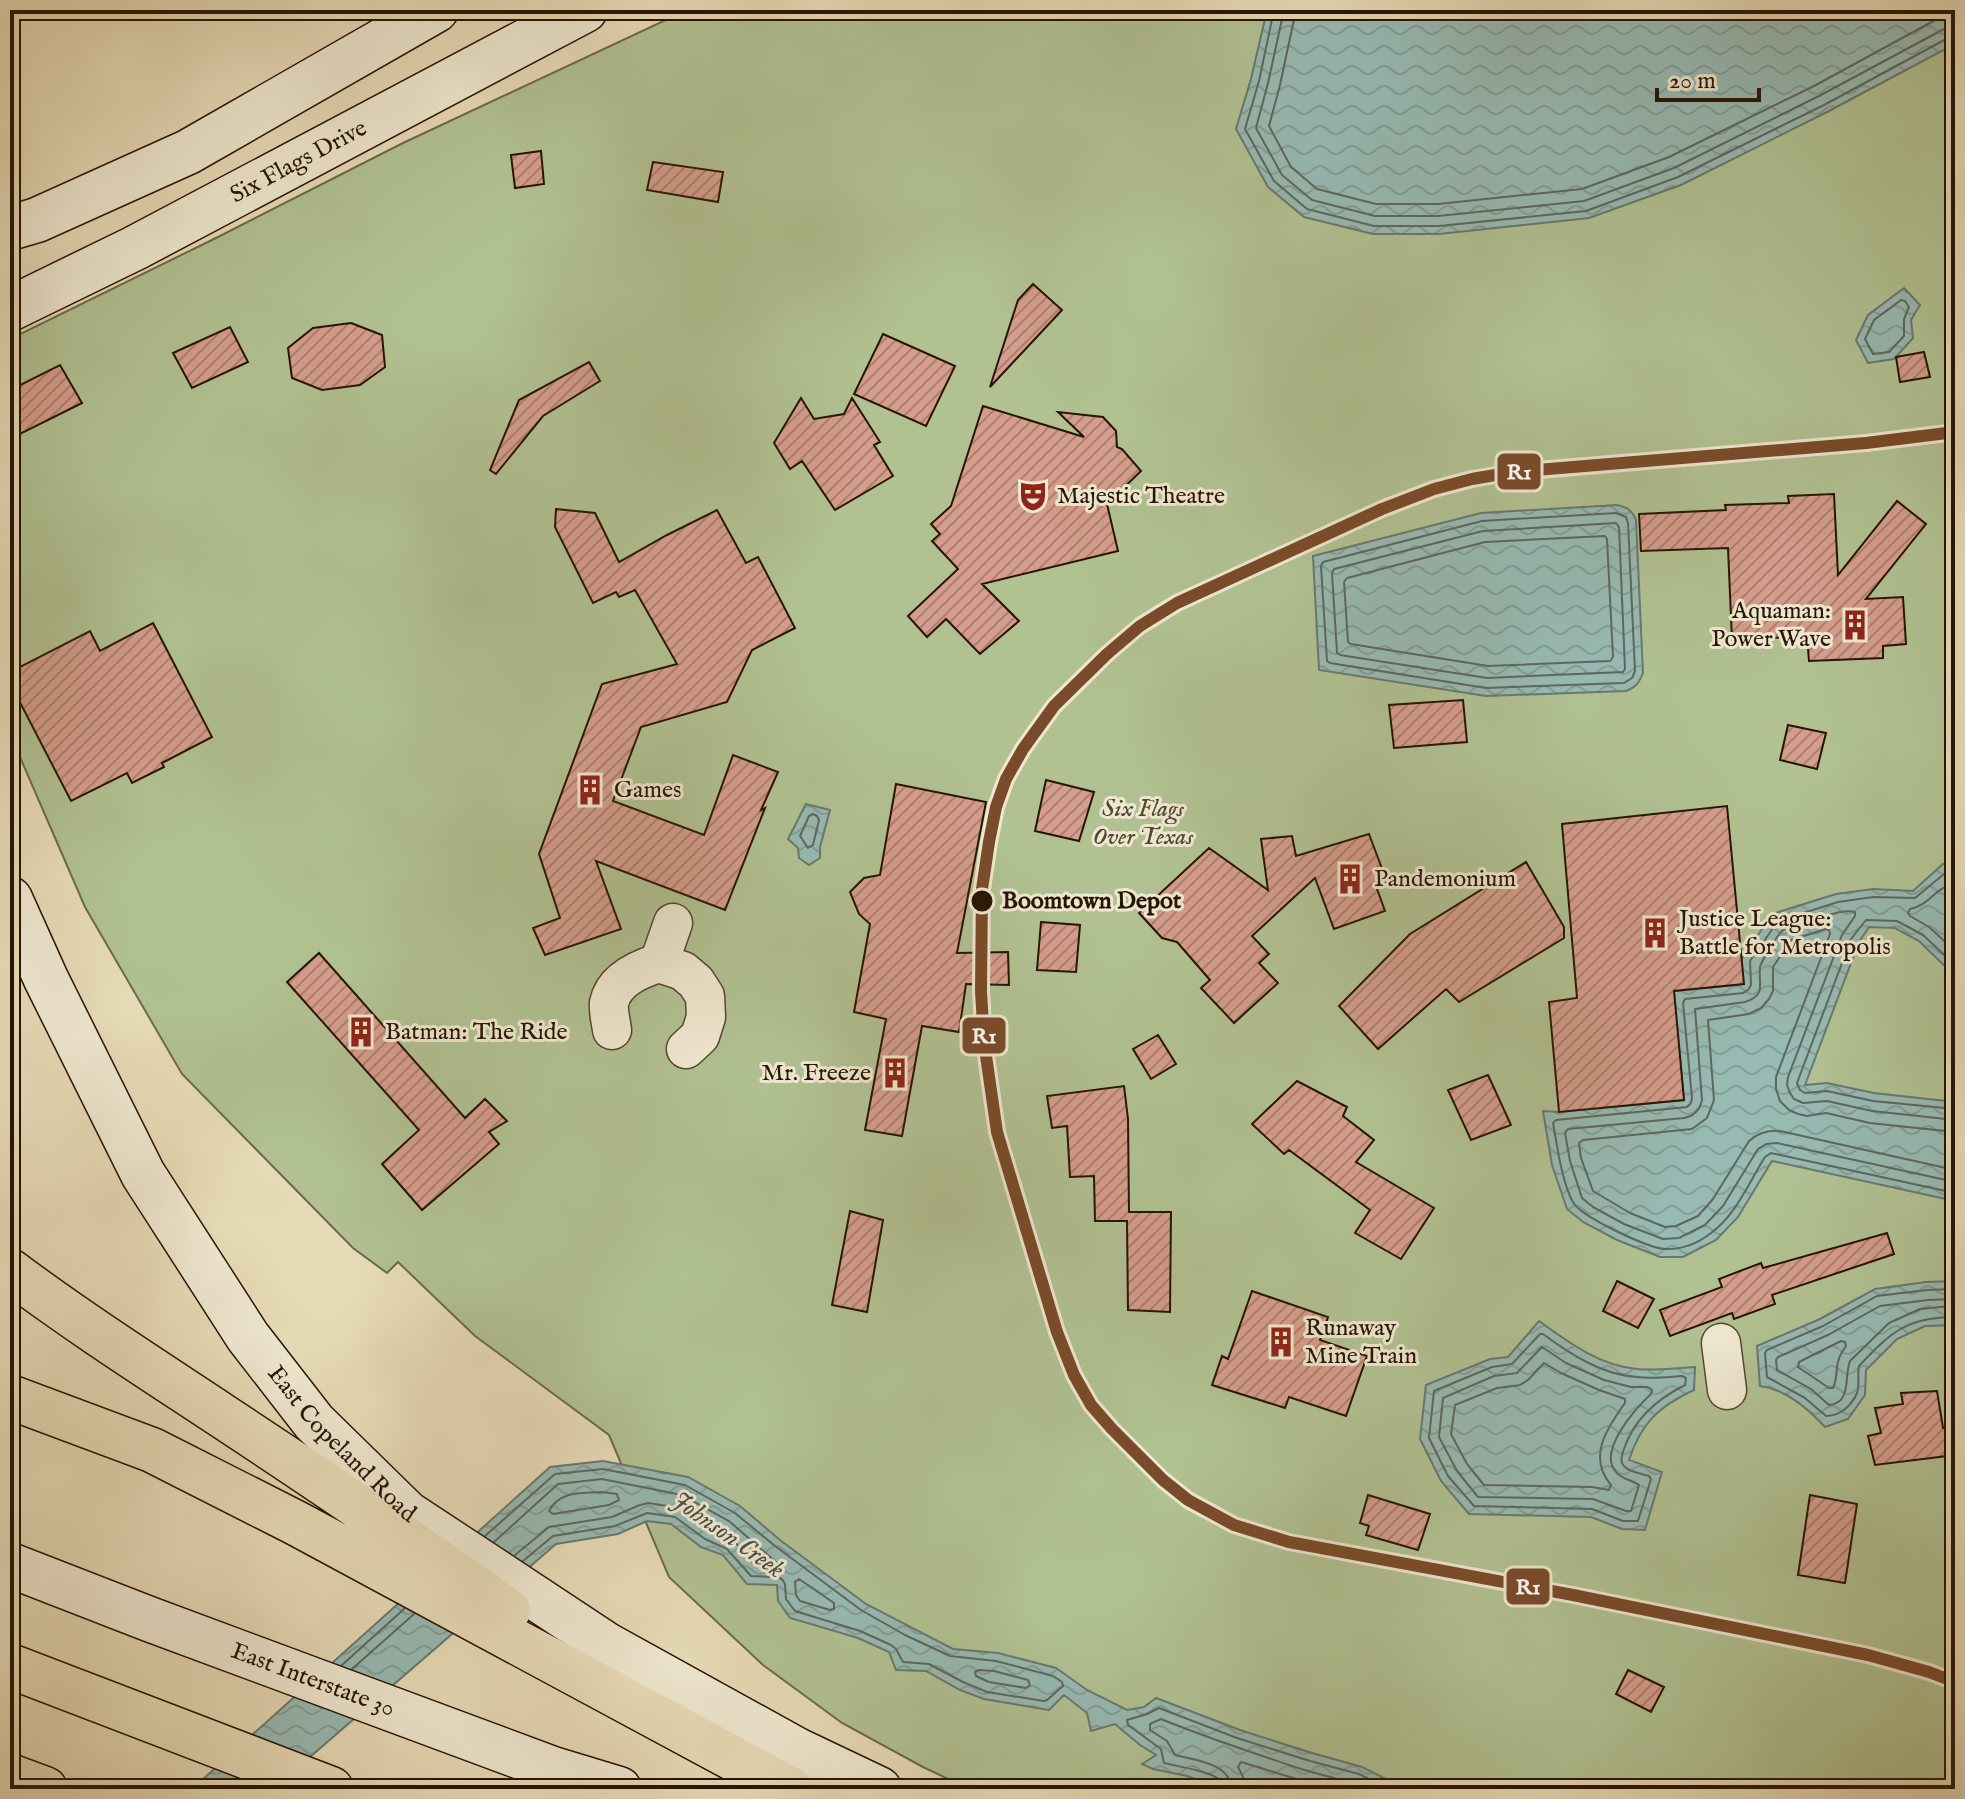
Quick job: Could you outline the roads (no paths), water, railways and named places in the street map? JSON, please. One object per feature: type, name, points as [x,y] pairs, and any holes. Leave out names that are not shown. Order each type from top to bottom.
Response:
[{"type":"highway","points":[[10,1271],[66,1313],[444,1564],[639,1706]]},
{"type":"highway","points":[[10,1397],[152,1450],[296,1523],[790,1789]]},
{"type":"highway","points":[[25,1672],[331,1789]]},
{"type":"highway","points":[[10,1776],[45,1789]]},
{"type":"main road","points":[[10,228],[37,220],[188,152],[436,10]]},
{"type":"main road","name":"Six Flags Drive","points":[[10,309],[135,248],[585,10]]},
{"type":"main road","name":"East Copeland Road","points":[[10,899],[46,979],[143,1174],[248,1337],[314,1422],[407,1513],[607,1645],[797,1750],[879,1789]]},
{"type":"main road","name":"East Interstate 30","points":[[10,1565],[553,1769],[619,1789]]},
{"type":"street","points":[[659,963],[673,923]]},
{"type":"street","points":[[612,1030],[609,1004],[619,985],[640,969],[659,963],[683,971],[696,982],[705,996],[706,1017],[700,1036],[686,1049]]},
{"type":"street","points":[[1721,1343],[1727,1390]]},
{"type":"water","points":[[1267,10],[1955,10],[1955,44],[1681,185],[1589,218],[1439,234],[1373,234],[1304,217],[1268,187],[1236,129]]},
{"type":"water","points":[[1904,288],[1920,305],[1911,320],[1913,338],[1894,359],[1868,363],[1856,340],[1868,315]]},
{"type":"water","points":[[1617,505],[1629,510],[1636,520],[1643,673],[1632,688],[1626,691],[1486,696],[1319,670],[1313,556],[1481,513]]},
{"type":"water","points":[[806,804],[830,810],[820,858],[809,865],[799,858],[798,848],[788,839]]},
{"type":"water","points":[[1943,864],[1955,868],[1955,976],[1919,941],[1895,928],[1869,927],[1859,942],[1805,1085],[1827,1083],[1874,1093],[1955,1102],[1955,1201],[1772,1161],[1738,1217],[1716,1240],[1683,1257],[1660,1257],[1617,1240],[1583,1222],[1567,1209],[1552,1165],[1543,1111],[1684,1100],[1674,991],[1743,984],[1741,960],[1772,914],[1836,894],[1873,889],[1913,891]]},
{"type":"water","points":[[1955,1281],[1955,1325],[1925,1326],[1897,1339],[1866,1370],[1865,1395],[1848,1419],[1825,1427],[1788,1396],[1760,1386],[1757,1346],[1820,1319],[1875,1289]]},
{"type":"water","points":[[1539,1321],[1585,1352],[1623,1367],[1659,1370],[1695,1367],[1694,1390],[1671,1402],[1653,1417],[1639,1436],[1629,1460],[1662,1472],[1645,1530],[1622,1529],[1591,1517],[1469,1514],[1441,1481],[1420,1439],[1426,1385],[1490,1359],[1508,1357]]},
{"type":"water","name":"Johnson Creek","points":[[603,1461],[688,1477],[740,1506],[866,1604],[953,1649],[998,1653],[1056,1668],[1087,1690],[1127,1710],[1144,1707],[1156,1698],[1240,1730],[1362,1767],[1406,1789],[1224,1789],[1187,1776],[1153,1769],[1142,1764],[1156,1755],[1115,1724],[1091,1731],[1087,1713],[1064,1695],[1049,1710],[984,1699],[926,1671],[896,1670],[889,1652],[858,1638],[790,1618],[778,1601],[777,1585],[747,1584],[723,1555],[701,1547],[671,1524],[647,1521],[618,1534],[556,1544],[273,1789],[192,1789],[550,1467]]},
{"type":"place","name":"Majestic Theatre","points":[[1033,496]]},
{"type":"place","name":"Aquaman: Power Wave","points":[[1855,625]]},
{"type":"place","name":"Games","points":[[590,790]]},
{"type":"place","name":"Pandemonium","points":[[1350,879]]},
{"type":"place","name":"Boomtown Depot","points":[[982,901]]},
{"type":"place","name":"Justice League: Battle for Metropolis","points":[[1655,933]]},
{"type":"place","name":"Batman: The Ride","points":[[361,1032]]},
{"type":"place","name":"Mr. Freeze","points":[[895,1073]]},
{"type":"place","name":"Runaway Mine Train","points":[[1281,1342]]},
{"type":"park label","name":"Six Flags Over Texas","points":[[1143,823]]}]
